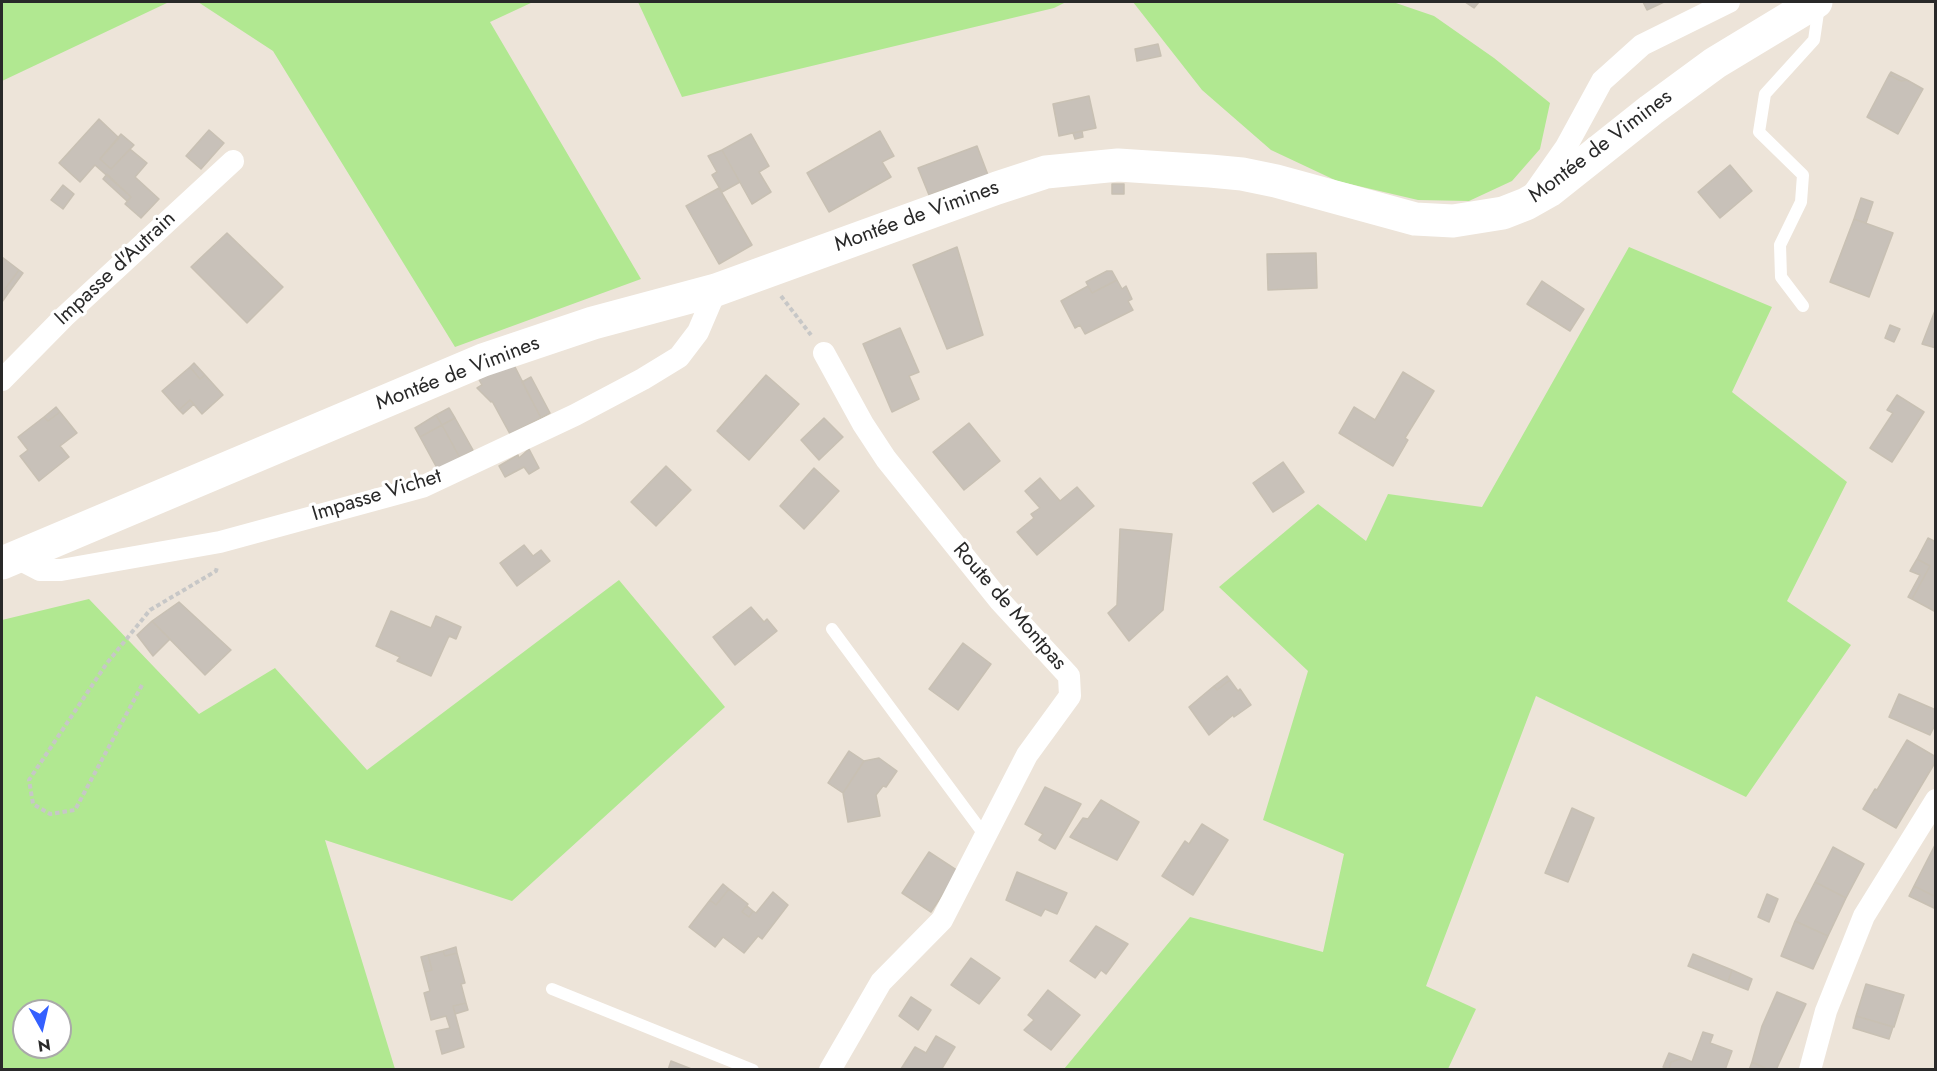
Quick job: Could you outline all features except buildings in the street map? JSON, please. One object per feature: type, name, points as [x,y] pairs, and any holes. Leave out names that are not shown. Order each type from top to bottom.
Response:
[{"type":"street","points":[[1526,204],[1566,147],[1602,81],[1642,45],[1729,2]]},
{"type":"street","name":"Montée de Vimines","points":[[8,560],[483,360],[593,323],[716,290],[765,274],[1046,172],[1119,165],[1164,167],[1242,174],[1276,181],[1415,219],[1453,221],[1484,218],[1503,213],[1526,204],[1549,191],[1651,110],[1715,63],[1818,2]]},
{"type":"street","name":"Impasse d'Autrain","points":[[2,380],[64,317],[233,161]]},
{"type":"street","name":"Impasse Vichet","points":[[8,560],[40,570],[61,570],[207,544],[422,487],[575,415],[644,379],[679,357],[698,332],[716,290]]},
{"type":"street","name":"Route de Montpas","points":[[824,352],[863,424],[886,459],[1000,601],[1069,676],[1070,696],[1027,755],[942,920],[881,982],[830,1070]]},
{"type":"street","points":[[1810,1070],[1826,1011],[1864,916],[1935,800]]},
{"type":"lane","points":[[1803,306],[1781,277],[1780,245],[1801,202],[1803,175],[1759,132],[1765,94],[1814,40],[1818,2]]},
{"type":"lane","points":[[832,629],[986,837]]},
{"type":"lane","points":[[552,989],[753,1070]]},
{"type":"path","points":[[765,274],[824,352]]},
{"type":"path","points":[[142,685],[75,810],[50,814],[33,804],[29,780],[107,663],[150,610],[216,571],[218,558],[207,544]]},
{"type":"green space","points":[[2,2],[169,2],[2,81]]},
{"type":"green space","points":[[198,2],[533,2],[490,22],[641,279],[455,347],[273,51]]},
{"type":"green space","points":[[638,2],[1066,2],[1054,8],[682,97]]},
{"type":"green space","points":[[1133,2],[1393,2],[1434,16],[1494,58],[1550,103],[1540,149],[1512,181],[1469,201],[1418,200],[1337,181],[1271,150],[1202,90]]},
{"type":"green space","points":[[1629,247],[1772,307],[1732,392],[1847,482],[1787,601],[1851,645],[1746,797],[1536,696],[1426,986],[1476,1009],[1448,1069],[1064,1069],[1190,917],[1323,952],[1344,854],[1263,820],[1308,671],[1219,587],[1318,504],[1366,541],[1388,494],[1482,507]]},
{"type":"green space","points":[[619,580],[725,707],[512,901],[325,840],[395,1069],[2,1069],[2,620],[89,599],[199,714],[275,668],[367,770]]}]
